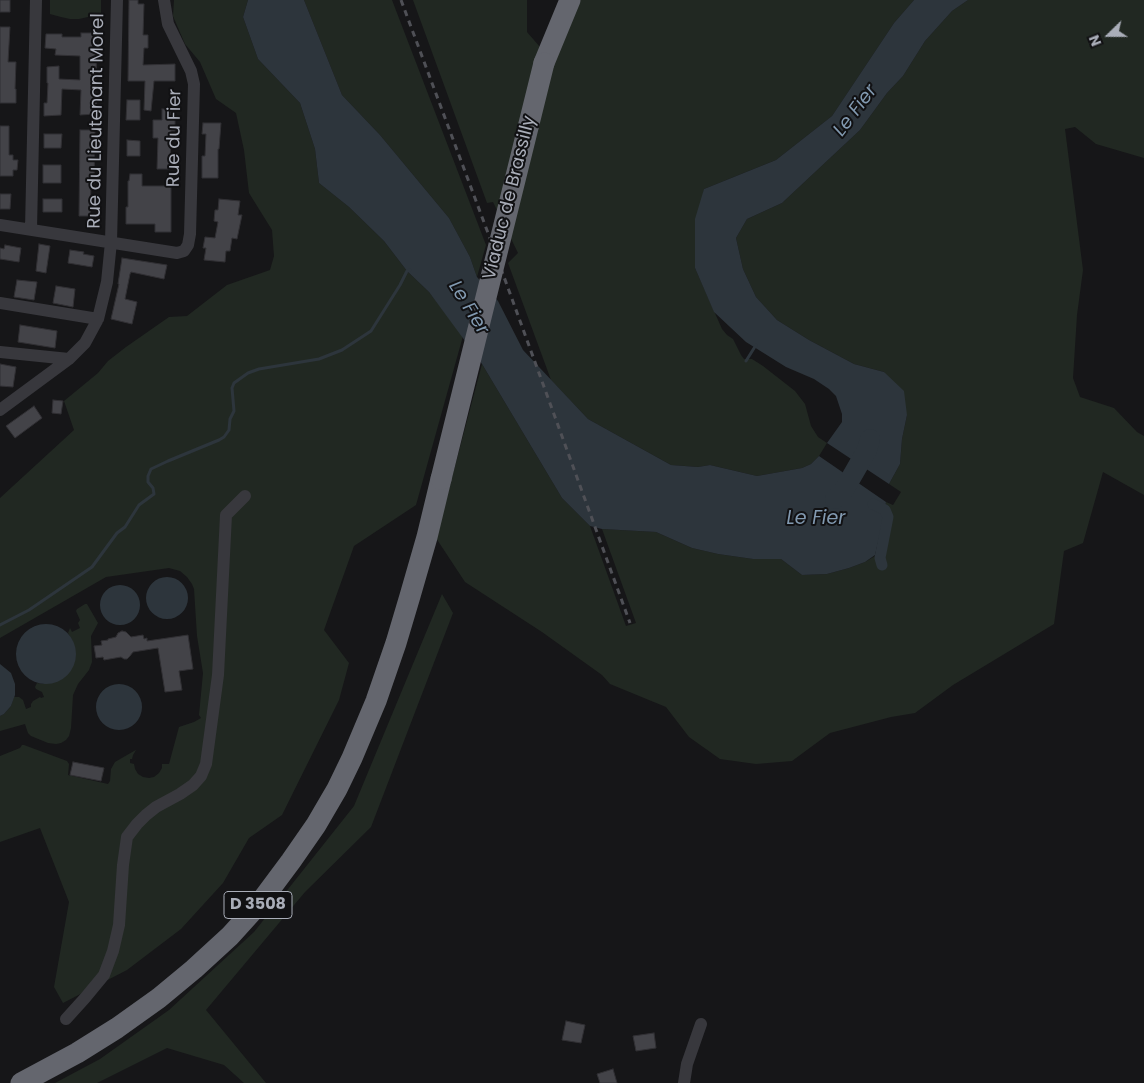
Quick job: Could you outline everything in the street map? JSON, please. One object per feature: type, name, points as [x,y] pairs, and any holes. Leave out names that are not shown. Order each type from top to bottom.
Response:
[{"type":"highway","name":"D 3508","points":[[544,62],[548,37],[561,0]]},
{"type":"highway","name":"D 3508","points":[[544,62],[570,0]]},
{"type":"highway","name":"Viaduc de Brassilly","points":[[21,1083],[77,1053],[117,1028],[194,970],[230,936],[259,904],[316,825],[337,789],[376,701],[396,644],[427,537],[544,62]]},
{"type":"street","points":[[31,229],[36,0]]},
{"type":"street","name":"Rue du Lieutenant Morel","points":[[0,410],[69,359],[86,343],[98,319],[107,282],[111,242],[117,0]]},
{"type":"street","name":"Rue du Fier","points":[[111,242],[177,253],[184,251],[188,245],[190,234],[194,84],[191,71],[168,24],[164,0]]},
{"type":"street","points":[[0,225],[111,242]]},
{"type":"street","points":[[0,303],[98,319]]},
{"type":"street","points":[[0,352],[69,359]]},
{"type":"street","points":[[66,1019],[104,975],[113,951],[119,926],[127,837],[137,824],[156,807],[193,785],[201,776],[206,764],[218,675],[226,515],[245,496]]},
{"type":"street","points":[[684,1083],[686,1064],[701,1024]]},
{"type":"shaded area","points":[[50,0],[101,0],[101,14],[70,19],[50,14]]},
{"type":"shaded area","points":[[174,0],[248,0],[243,17],[258,59],[300,103],[315,149],[319,183],[349,207],[384,241],[407,271],[429,292],[463,336],[416,505],[354,546],[324,630],[349,663],[339,700],[282,815],[249,838],[223,883],[181,929],[127,970],[63,1003],[54,987],[69,902],[40,828],[0,842],[0,756],[24,745],[67,761],[69,764],[68,775],[108,784],[111,769],[115,762],[136,750],[132,759],[130,759],[130,763],[134,764],[138,774],[149,778],[159,773],[162,764],[169,764],[179,727],[201,718],[199,715],[203,673],[197,636],[194,589],[187,577],[180,571],[169,568],[106,577],[0,638],[0,498],[74,430],[64,401],[98,373],[108,361],[169,317],[187,316],[227,285],[270,270],[274,256],[272,230],[249,193],[244,150],[236,113],[216,99],[200,62],[185,44],[173,16]]},
{"type":"shaded area","points":[[304,0],[392,0],[486,245],[477,277],[470,257],[449,218],[380,135],[342,95]]},
{"type":"shaded area","points":[[413,0],[527,0],[527,32],[553,62],[577,0],[914,0],[894,23],[832,116],[776,160],[704,189],[695,268],[722,329],[733,339],[744,359],[752,359],[763,366],[795,391],[805,404],[811,426],[818,437],[827,443],[819,456],[811,464],[802,468],[757,476],[710,465],[698,467],[671,465],[588,419],[551,380],[508,263],[518,253],[493,202],[487,203]]},
{"type":"shaded area","points":[[968,0],[1144,0],[1144,158],[1096,144],[1075,127],[1065,129],[1083,270],[1077,315],[1073,378],[1080,397],[1114,408],[1137,432],[1144,436],[1144,495],[1103,472],[1083,543],[1064,551],[1054,624],[953,685],[915,713],[891,717],[830,733],[792,761],[756,764],[720,759],[689,737],[666,707],[610,684],[602,675],[542,632],[465,582],[436,538],[482,364],[562,498],[590,526],[626,626],[636,623],[602,529],[656,532],[692,548],[718,554],[753,559],[781,559],[802,575],[827,574],[865,562],[875,556],[886,502],[893,505],[901,492],[889,484],[900,464],[902,439],[907,415],[884,372],[854,364],[777,320],[756,297],[743,269],[736,238],[747,219],[782,203],[860,130],[887,93],[903,76],[925,41],[952,11]]},
{"type":"shaded area","points":[[442,594],[453,613],[371,827],[305,892],[206,1010],[266,1083],[244,1083],[224,1065],[167,1048],[97,1083],[55,1083],[100,1059],[169,1010],[254,932],[354,806]]},
{"type":"shaded area","points":[[87,604],[98,623],[91,636],[92,662],[73,695],[69,736],[66,740],[56,744],[31,736],[25,724],[0,731],[0,716],[11,706],[14,697],[19,697],[23,700],[26,709],[31,707],[33,701],[44,697],[42,692],[35,687],[37,683],[43,684],[74,644],[68,633],[70,628],[72,632],[80,628],[78,623],[80,620],[76,611]]},
{"type":"water","name":"Le Fier","points":[[248,0],[304,0],[342,95],[380,135],[449,218],[470,257],[477,277],[498,301],[523,350],[588,419],[671,465],[698,467],[710,465],[757,476],[802,468],[811,464],[819,456],[886,502],[875,555],[865,562],[849,568],[827,574],[802,575],[781,559],[753,559],[718,554],[692,548],[656,532],[602,529],[590,526],[562,498],[482,364],[429,292],[407,271],[384,241],[349,207],[319,183],[315,149],[300,103],[258,59],[243,17]]},
{"type":"water","name":"Le Fier","points":[[914,0],[968,0],[952,11],[925,41],[903,76],[887,93],[860,130],[782,203],[747,219],[736,238],[743,269],[756,297],[777,320],[854,364],[884,372],[904,391],[907,415],[902,439],[900,464],[889,484],[827,443],[842,422],[842,414],[836,396],[829,389],[814,379],[786,367],[746,342],[714,312],[695,268],[695,219],[704,189],[776,160],[832,116],[894,23]]},
{"type":"water","points":[[167,577],[182,583],[188,598],[182,613],[167,619],[152,613],[146,598],[152,583]]},
{"type":"water","points":[[124,585],[131,588],[137,594],[140,605],[139,613],[131,622],[124,625],[116,625],[109,622],[101,613],[100,601],[103,594],[112,586]]},
{"type":"water","points":[[46,624],[63,629],[71,637],[76,654],[71,671],[63,679],[46,684],[29,679],[21,671],[16,654],[21,637],[29,629]]},
{"type":"water","points":[[0,664],[11,673],[15,684],[15,695],[11,706],[0,716]]},
{"type":"water","points":[[119,684],[132,688],[138,694],[142,707],[138,720],[132,726],[119,730],[106,726],[100,720],[96,707],[100,694],[106,688]]},
{"type":"building","points":[[0,0],[10,0],[10,12],[0,12]]},
{"type":"building","points":[[129,0],[138,0],[138,4],[144,4],[143,35],[148,35],[148,48],[144,48],[143,65],[175,64],[175,81],[154,81],[151,111],[144,110],[145,81],[128,81]]},
{"type":"building","points":[[0,27],[10,27],[8,62],[16,62],[16,103],[0,103]]},
{"type":"building","points":[[81,33],[93,33],[92,50],[97,50],[96,114],[80,115],[81,90],[62,89],[61,115],[44,116],[44,103],[47,103],[47,67],[59,66],[59,79],[80,80],[80,56],[55,55],[56,49],[45,48],[46,34],[62,34],[62,37],[81,37]]},
{"type":"building","points":[[127,100],[140,100],[140,120],[126,120]]},
{"type":"building","points":[[162,109],[175,109],[175,131],[171,131],[170,169],[157,169],[158,138],[153,138],[153,120],[162,120]]},
{"type":"building","points":[[203,123],[221,123],[218,149],[218,178],[202,178],[202,156],[205,156],[206,134],[202,134]]},
{"type":"building","points":[[0,126],[9,126],[9,155],[13,155],[13,160],[18,160],[17,170],[13,170],[13,176],[0,176]]},
{"type":"building","points":[[80,130],[95,130],[94,184],[91,184],[90,216],[79,216]]},
{"type":"building","points":[[44,134],[62,134],[61,148],[44,148]]},
{"type":"building","points":[[127,140],[140,141],[140,156],[127,156]]},
{"type":"building","points":[[43,165],[61,165],[61,183],[43,183]]},
{"type":"building","points":[[130,174],[142,174],[142,186],[171,186],[171,232],[155,232],[155,224],[126,224]]},
{"type":"building","points":[[0,194],[11,194],[10,209],[0,209]]},
{"type":"building","points":[[43,199],[62,199],[62,212],[43,212]]},
{"type":"building","points":[[219,199],[240,201],[238,215],[242,215],[237,239],[232,238],[230,251],[226,251],[225,262],[204,260],[206,248],[203,248],[205,237],[215,238],[218,222],[214,221],[215,210],[218,210]]},
{"type":"building","points":[[39,244],[50,246],[46,273],[36,271]]},
{"type":"building","points":[[5,245],[21,248],[19,262],[0,259],[0,248],[4,249]]},
{"type":"building","points":[[70,250],[94,256],[92,267],[68,263]]},
{"type":"building","points":[[122,258],[167,265],[164,279],[131,272],[125,299],[137,302],[132,324],[111,319],[119,284]]},
{"type":"building","points":[[17,280],[37,282],[34,300],[14,297]]},
{"type":"building","points":[[56,286],[75,289],[73,307],[53,303]]},
{"type":"building","points":[[20,325],[57,331],[55,348],[18,342]]},
{"type":"building","points":[[0,364],[16,367],[13,387],[0,386]]},
{"type":"building","points":[[53,400],[63,401],[61,414],[52,413]]},
{"type":"building","points":[[34,406],[42,418],[15,438],[6,426]]},
{"type":"building","points":[[122,631],[131,637],[143,635],[144,639],[147,638],[147,641],[188,635],[193,669],[179,671],[182,690],[165,692],[158,648],[133,652],[127,659],[121,657],[104,660],[103,657],[96,658],[94,646],[102,645],[101,641],[116,637]]},
{"type":"building","points":[[73,762],[104,768],[101,781],[70,775]]},
{"type":"building","points":[[566,1021],[585,1025],[581,1043],[562,1040]]},
{"type":"building","points":[[654,1033],[656,1048],[636,1051],[633,1036]]},
{"type":"building","points":[[613,1069],[617,1083],[600,1083],[597,1074]]},
{"type":"waterway","points":[[0,625],[29,610],[92,567],[117,533],[125,527],[139,505],[154,494],[153,488],[148,482],[151,469],[224,437],[229,430],[230,419],[234,411],[232,388],[234,383],[248,373],[259,369],[319,359],[342,350],[371,331],[407,271],[410,270]]},
{"type":"waterway","points":[[746,361],[756,345]]},
{"type":"waterway","name":"Le Fier","points":[[835,499],[844,490],[867,450],[870,439]]},
{"type":"waterway","points":[[873,504],[885,510],[888,517],[880,558],[882,565]]},
{"type":"railway","points":[[401,0],[630,623]]}]
